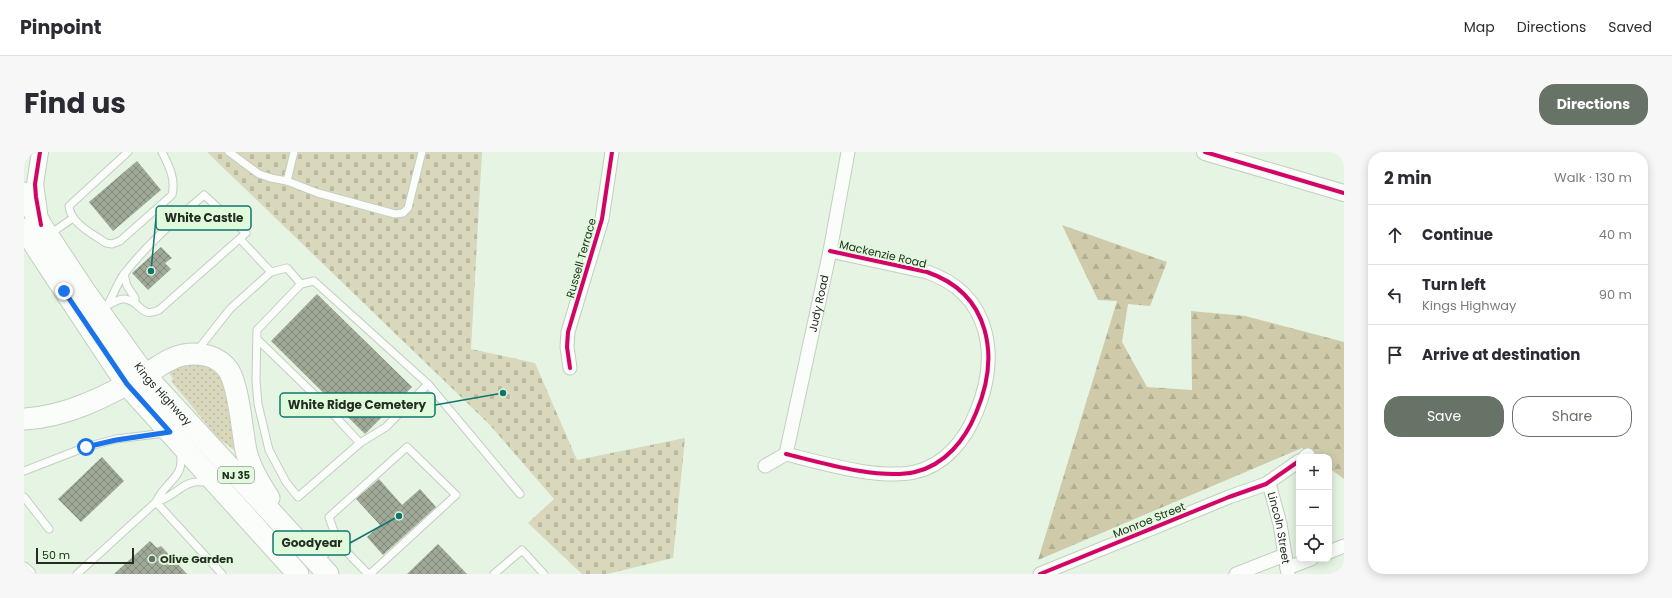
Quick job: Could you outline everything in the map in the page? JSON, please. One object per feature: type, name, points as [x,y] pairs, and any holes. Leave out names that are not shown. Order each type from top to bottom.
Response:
[{"type":"main road","name":"Kings Highway","points":[[24,193],[38,230],[173,435],[298,574]]},
{"type":"main road","name":"Kings Highway","points":[[38,230],[105,309],[136,380],[298,542],[322,568]]},
{"type":"main road","points":[[24,419],[46,417],[105,396],[170,360],[182,355],[203,354],[213,357],[222,363],[230,373],[236,394],[247,453],[257,480],[298,542]]},
{"type":"street","points":[[38,230],[35,184],[40,152]]},
{"type":"street","name":"Russell Terrace","points":[[570,368],[567,347],[568,332],[602,220],[612,152]]},
{"type":"street","name":"Judy Road","points":[[786,454],[830,251],[842,177],[848,152]]},
{"type":"street","points":[[1205,152],[1344,193]]},
{"type":"street","name":"Mackenzie Road","points":[[786,454],[818,462],[884,474],[898,475],[925,469],[941,460],[954,450],[961,441],[972,423],[980,404],[987,379],[989,355],[985,328],[971,303],[957,288],[940,277],[927,272],[830,251]]},
{"type":"street","points":[[765,466],[786,454]]},
{"type":"street","name":"Monroe Street","points":[[1040,574],[1230,497],[1266,484],[1296,463]]},
{"type":"street","name":"Lincoln Street","points":[[1266,484],[1270,487],[1280,524],[1287,566]]},
{"type":"street","points":[[1332,551],[1344,546]]},
{"type":"street","points":[[1236,574],[1287,566],[1301,562]]},
{"type":"street","points":[[24,569],[29,574]]},
{"type":"lane","points":[[128,152],[68,206],[69,212],[73,218],[106,243],[112,244],[120,241],[172,195],[173,180],[170,168],[162,152]]},
{"type":"lane","points":[[229,152],[259,174],[287,181],[318,193],[395,214],[403,213],[411,202],[422,152]]},
{"type":"lane","points":[[287,181],[294,152]]},
{"type":"lane","points":[[204,195],[246,233],[159,310],[150,313],[145,312],[135,303],[125,299],[118,300],[105,309],[124,274],[156,238],[204,195]]},
{"type":"lane","points":[[38,230],[73,218]]},
{"type":"lane","points":[[240,239],[271,272]]},
{"type":"lane","points":[[195,354],[230,309],[271,272],[287,268],[302,284]]},
{"type":"lane","points":[[124,274],[127,286],[135,298],[135,303]]},
{"type":"lane","points":[[428,384],[386,427],[360,443],[298,497],[286,482],[269,450],[258,404],[256,380],[257,330],[302,284],[314,281],[428,384],[520,494]]},
{"type":"lane","points":[[257,339],[321,401],[360,443]]},
{"type":"lane","points":[[24,471],[86,447],[116,440],[173,435],[181,454],[182,465],[179,473],[160,491],[156,502]]},
{"type":"lane","points":[[407,447],[456,495],[369,574],[338,543],[329,517],[407,447]]},
{"type":"lane","points":[[77,574],[156,502],[166,499],[187,483],[196,481],[207,482],[220,488]]},
{"type":"lane","points":[[24,497],[49,529]]},
{"type":"lane","points":[[156,502],[220,573]]},
{"type":"lane","points":[[322,568],[338,543]]},
{"type":"lane","points":[[494,574],[522,550],[544,574]]},
{"type":"green space","points":[[207,152],[482,152],[471,349],[535,363],[577,460],[685,438],[673,558],[607,574],[582,574],[528,523],[554,499],[489,424]]},
{"type":"green space","points":[[1062,225],[1167,262],[1150,306],[1128,304],[1122,342],[1147,387],[1192,390],[1191,311],[1245,316],[1344,342],[1344,479],[1332,470],[1332,454],[1310,454],[1302,448],[1038,560],[1117,301],[1098,300]]},
{"type":"green space","points":[[204,363],[219,374],[225,387],[237,452],[218,438],[171,381],[173,379],[167,369],[173,366]]},
{"type":"building","points":[[137,161],[161,190],[113,231],[89,202]]},
{"type":"building","points":[[161,247],[172,258],[165,263],[171,269],[148,290],[132,273]]},
{"type":"building","points":[[317,294],[412,387],[365,434],[271,341]]},
{"type":"building","points":[[102,457],[124,481],[81,522],[58,499]]},
{"type":"building","points":[[379,479],[402,505],[420,489],[436,507],[383,555],[367,537],[380,525],[356,499]]},
{"type":"building","name":"Olive Garden","points":[[150,541],[157,548],[161,546],[187,574],[114,574]]},
{"type":"building","points":[[438,544],[467,574],[407,574]]},
{"type":"cycle path","points":[[40,152],[35,184],[41,225]]},
{"type":"cycle path","points":[[570,368],[567,347],[568,332],[602,219],[612,152]]},
{"type":"cycle path","points":[[1205,152],[1344,193]]},
{"type":"cycle path","points":[[786,454],[833,466],[885,474],[901,474],[926,469],[945,457],[960,442],[976,413],[983,392],[987,370],[988,350],[984,330],[977,312],[965,295],[948,282],[927,272],[830,251]]},
{"type":"cycle path","points":[[1040,574],[1229,497],[1266,484],[1296,463]]},
{"type":"place","name":"White Castle","points":[[151,271]]},
{"type":"place","name":"White Ridge Cemetery","points":[[503,393]]},
{"type":"place","name":"Goodyear","points":[[399,516]]},
{"type":"place","name":"Olive Garden","points":[[152,559]]},
{"type":"route","points":[[64,291],[127,384],[170,432],[116,440],[86,447]]}]
